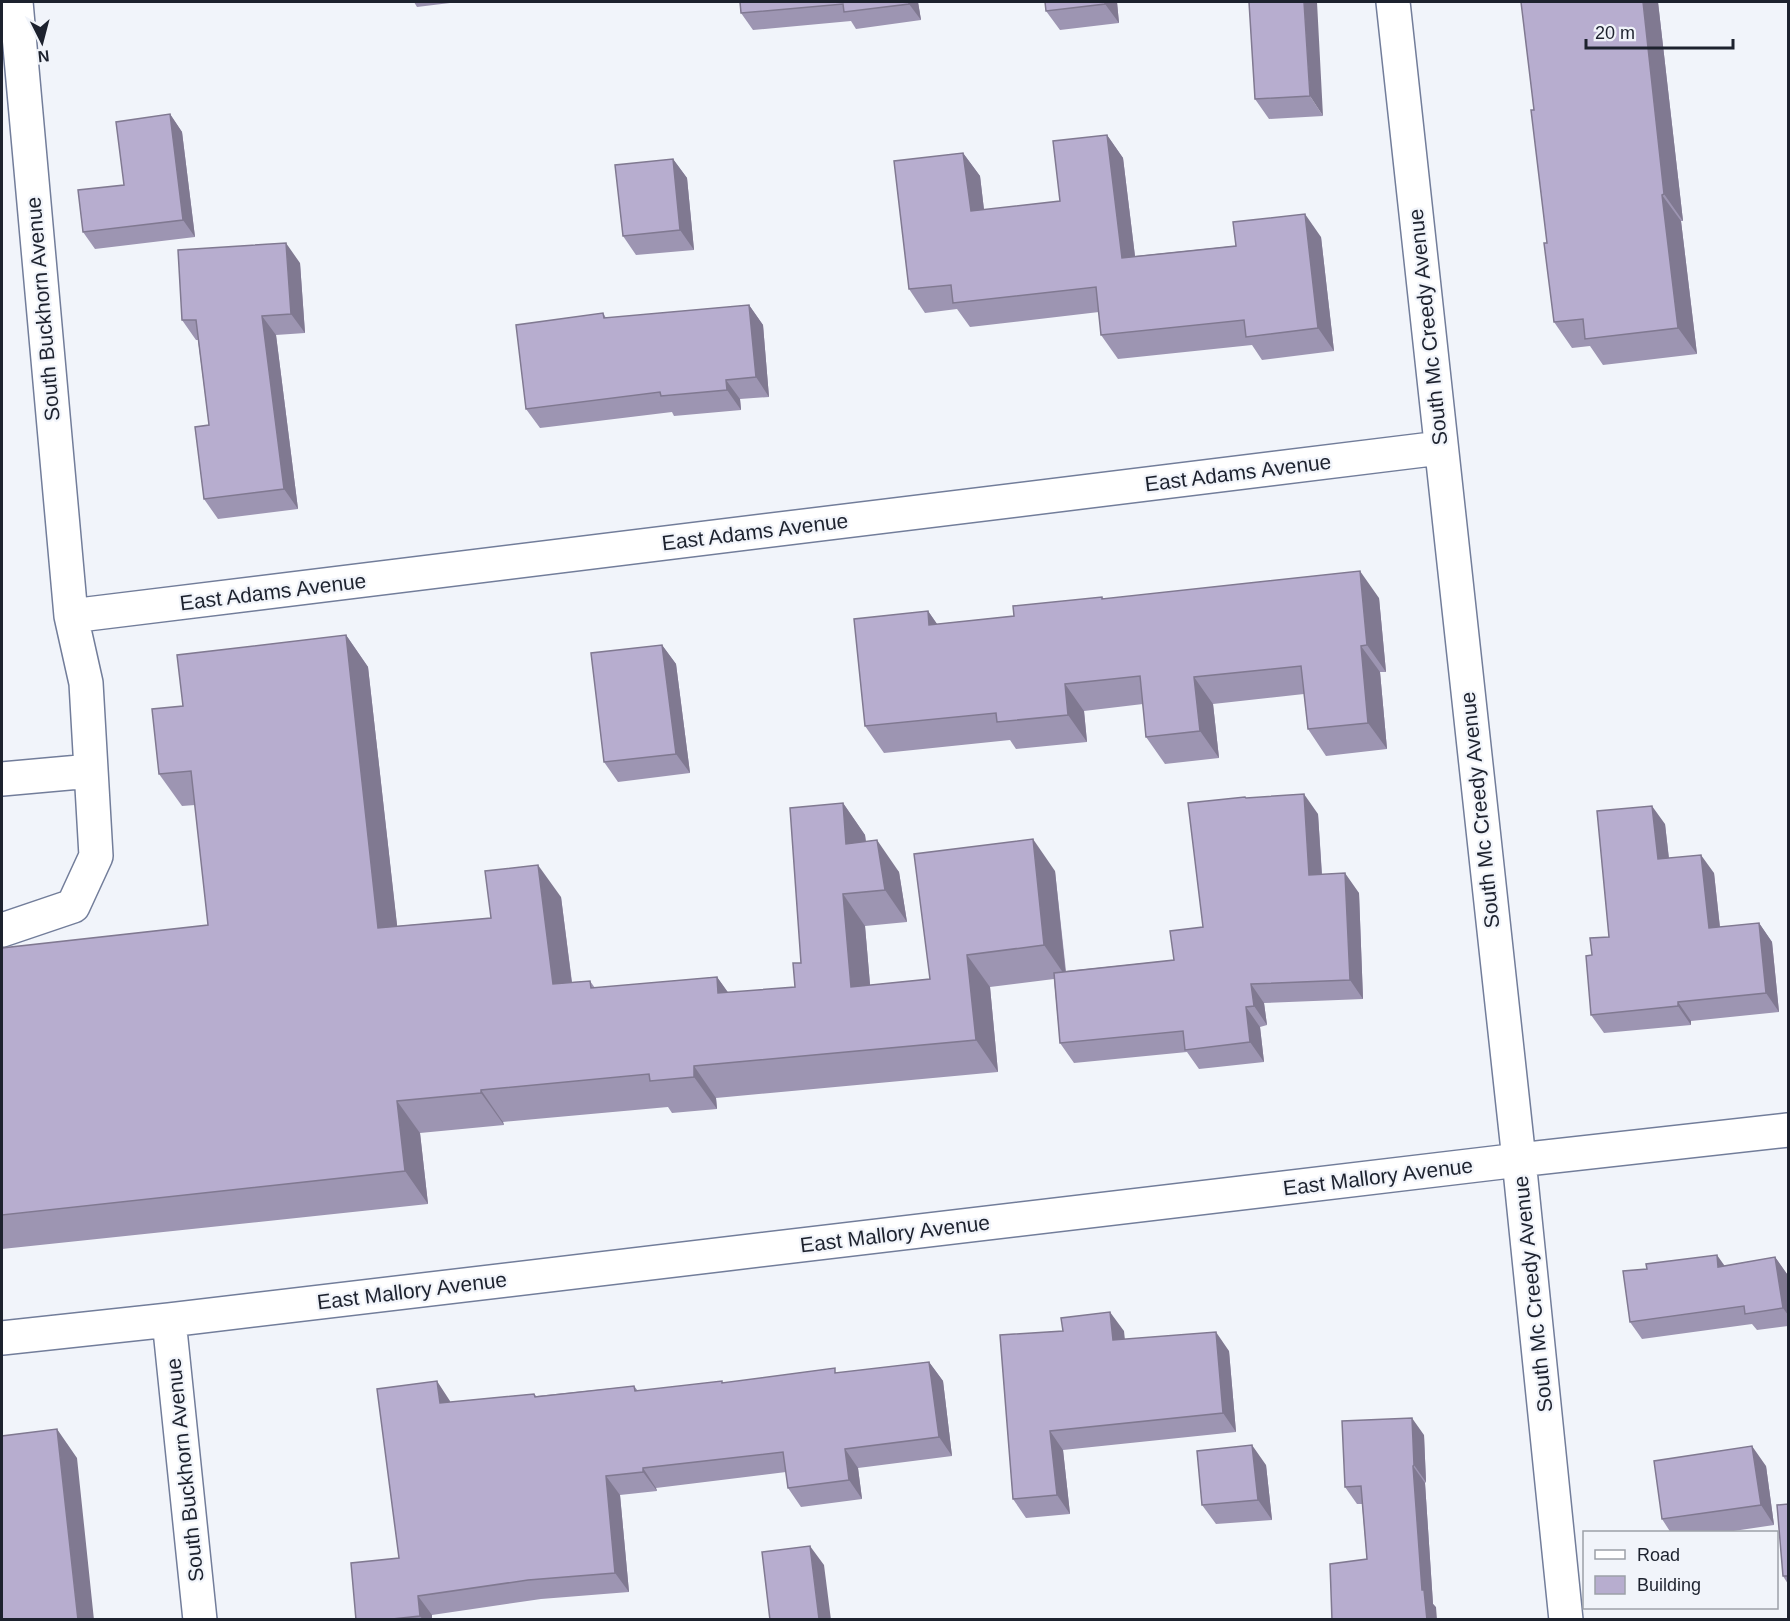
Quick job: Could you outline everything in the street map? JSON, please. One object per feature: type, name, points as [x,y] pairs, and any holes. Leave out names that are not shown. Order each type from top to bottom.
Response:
[{"type":"street","name":"South Buckhorn Avenue","points":[[2,930],[73,906],[96,856],[86,683],[71,616],[16,2]]},
{"type":"street","name":"South Mc Creedy Avenue","points":[[1393,2],[1519,1160],[1566,1620]]},
{"type":"street","name":"East Adams Avenue","points":[[71,616],[1440,448]]},
{"type":"street","points":[[2,779],[91,771]]},
{"type":"street","name":"East Mallory Avenue","points":[[2,1338],[1788,1130]]},
{"type":"street","name":"South Buckhorn Avenue","points":[[169,1320],[200,1620]]},
{"type":"building","points":[[740,2],[909,2],[909,4],[844,12],[843,4],[741,13]]},
{"type":"building","points":[[1045,2],[1105,2],[1105,4],[1046,11]]},
{"type":"building","points":[[1249,2],[1304,2],[1310,96],[1255,99]]},
{"type":"building","points":[[1521,2],[1643,2],[1678,328],[1585,339],[1583,319],[1554,322],[1531,110],[1534,110]]},
{"type":"building","points":[[170,114],[183,220],[83,232],[78,190],[124,185],[116,122]]},
{"type":"building","points":[[1107,135],[1122,258],[1236,246],[1233,222],[1305,214],[1318,328],[1246,337],[1244,320],[1101,335],[1096,287],[953,303],[951,285],[909,289],[894,161],[963,153],[971,211],[1060,201],[1053,141]]},
{"type":"building","points":[[673,159],[680,230],[623,236],[615,165]]},
{"type":"building","points":[[286,243],[291,314],[262,316],[284,489],[204,499],[195,427],[209,425],[196,320],[182,320],[178,250]]},
{"type":"building","points":[[749,305],[756,377],[726,380],[727,390],[661,396],[660,392],[526,409],[516,325],[603,313],[604,318]]},
{"type":"building","points":[[1360,571],[1367,645],[1361,646],[1368,723],[1308,729],[1301,666],[1194,677],[1200,731],[1146,737],[1140,676],[1065,684],[1068,715],[997,722],[996,713],[865,726],[854,619],[928,611],[929,625],[1014,616],[1013,606],[1102,597],[1102,599]]},
{"type":"building","points":[[346,635],[378,928],[491,918],[485,871],[538,865],[553,984],[590,981],[591,988],[717,977],[718,993],[795,987],[793,963],[801,963],[790,808],[843,803],[846,844],[877,840],[885,890],[843,894],[851,987],[930,979],[914,854],[1033,839],[1044,945],[967,955],[976,1040],[694,1066],[694,1077],[650,1081],[649,1074],[481,1090],[481,1093],[397,1101],[405,1171],[2,1215],[2,948],[208,925],[191,771],[159,774],[152,709],[183,706],[177,655]]},
{"type":"building","points":[[662,645],[676,754],[604,762],[591,653]]},
{"type":"building","points":[[1304,794],[1309,875],[1345,873],[1350,980],[1251,984],[1254,1006],[1246,1007],[1250,1042],[1185,1050],[1183,1031],[1060,1043],[1054,973],[1174,960],[1170,931],[1203,927],[1188,803]]},
{"type":"building","points":[[1652,806],[1658,859],[1701,855],[1709,928],[1759,923],[1766,993],[1678,1002],[1678,1006],[1591,1015],[1586,956],[1592,955],[1590,938],[1609,937],[1597,811]]},
{"type":"building","points":[[1717,1255],[1718,1267],[1775,1257],[1783,1308],[1745,1314],[1744,1306],[1630,1322],[1623,1271],[1647,1269],[1646,1264]]},
{"type":"building","points":[[1110,1312],[1113,1340],[1216,1332],[1223,1413],[1050,1431],[1057,1495],[1013,1499],[1000,1335],[1063,1331],[1061,1318]]},
{"type":"building","points":[[929,1362],[939,1437],[845,1449],[849,1480],[788,1488],[783,1452],[643,1468],[643,1472],[606,1476],[615,1573],[528,1580],[418,1596],[420,1616],[356,1620],[351,1563],[399,1558],[377,1389],[437,1381],[440,1403],[534,1394],[535,1397],[634,1386],[635,1391],[722,1381],[722,1383],[835,1368],[835,1373]]},
{"type":"building","points":[[1412,1418],[1422,1590],[1424,1590],[1427,1620],[1332,1620],[1330,1564],[1367,1559],[1361,1486],[1345,1487],[1342,1421]]},
{"type":"building","points":[[57,1429],[78,1620],[2,1620],[2,1436]]},
{"type":"building","points":[[1252,1445],[1258,1500],[1202,1505],[1197,1451]]},
{"type":"building","points":[[1752,1446],[1761,1505],[1662,1519],[1654,1461]]},
{"type":"building","points":[[1788,1504],[1788,1576],[1783,1576],[1777,1505]]},
{"type":"building","points":[[810,1546],[819,1619],[770,1620],[762,1552]]}]
